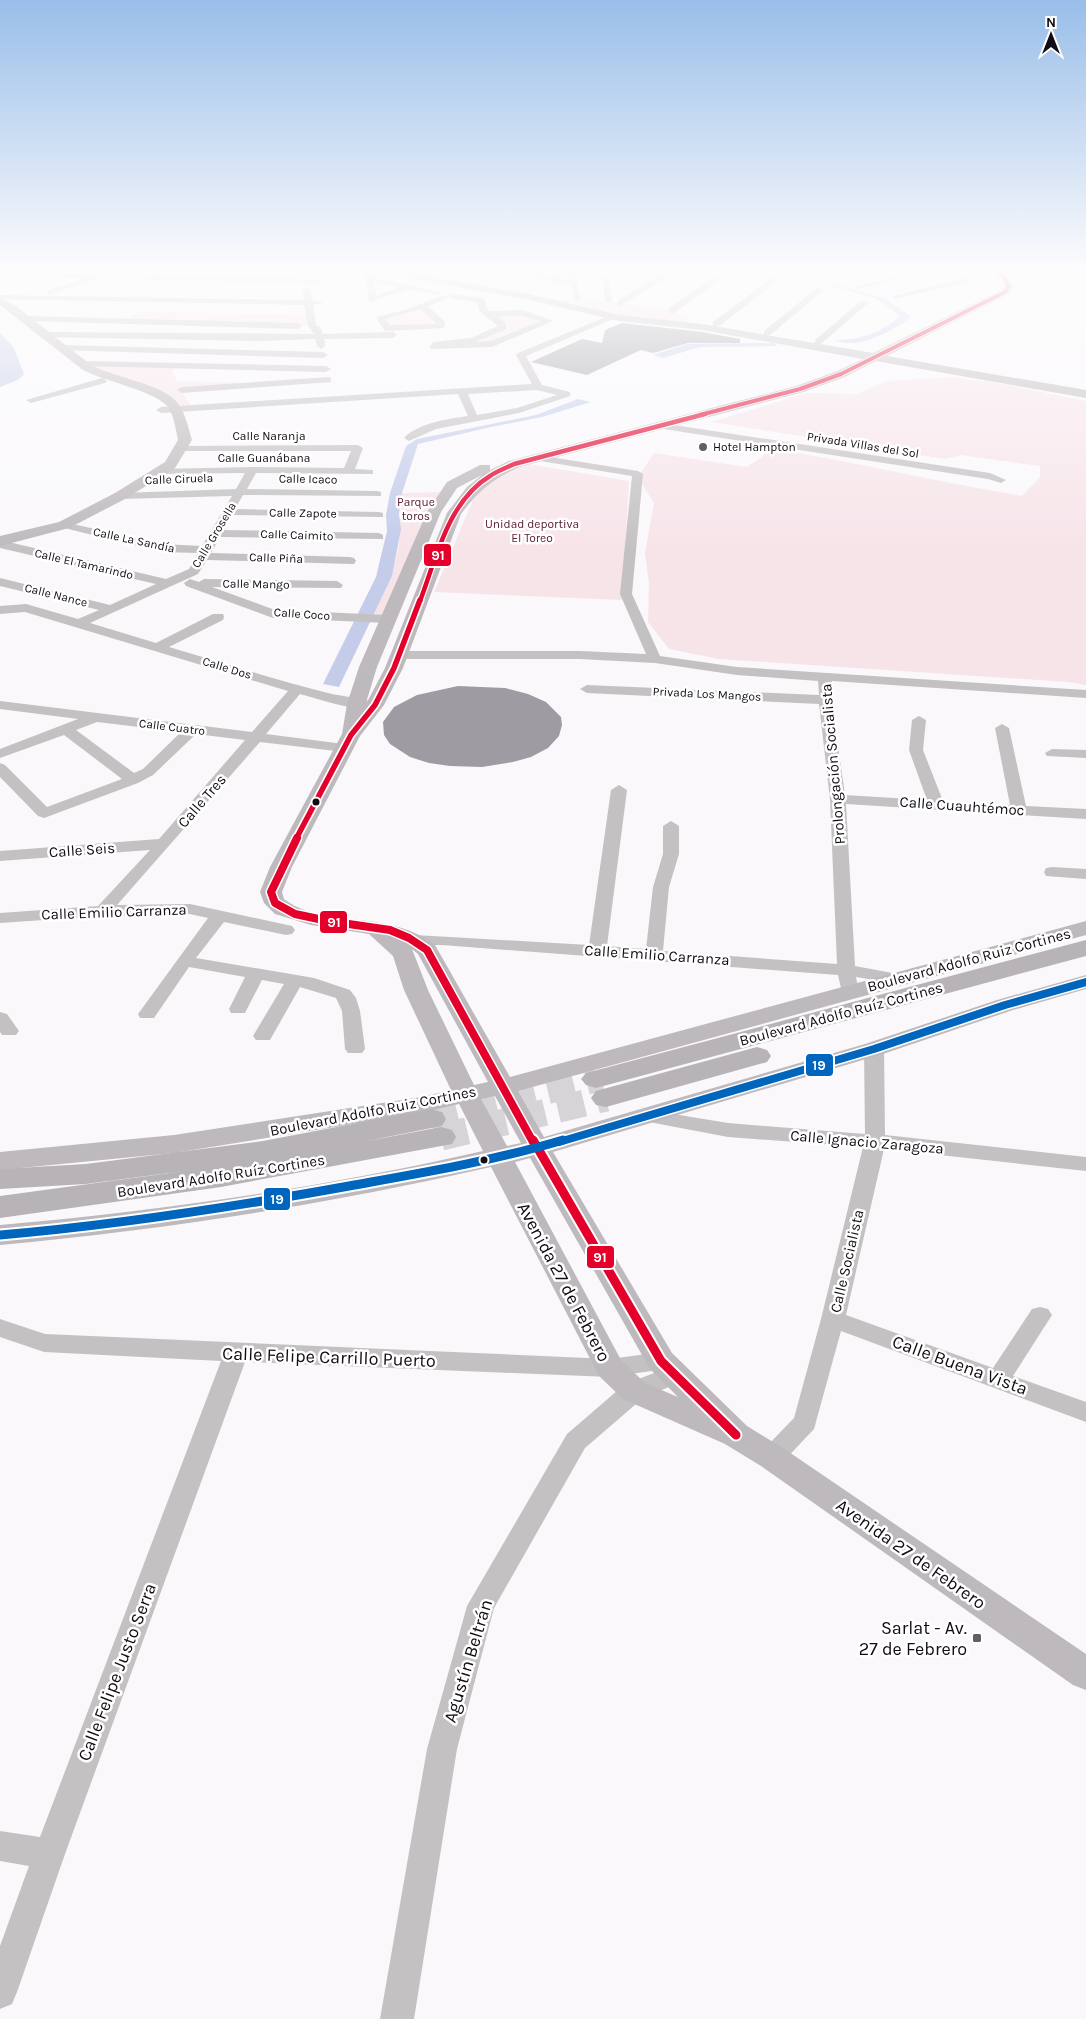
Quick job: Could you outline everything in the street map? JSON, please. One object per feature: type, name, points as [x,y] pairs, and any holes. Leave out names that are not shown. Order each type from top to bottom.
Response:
[{"type":"highway","name":"Boulevard Adolfo Ruíz Cortines","points":[[1086,948],[601,1088],[1086,965]]},
{"type":"highway","name":"Boulevard Adolfo Ruíz Cortines","points":[[0,1179],[86,1174],[436,1128],[266,1170],[73,1199],[0,1207]]},
{"type":"main road","points":[[67,363],[102,381],[143,396],[159,405],[164,426]]},
{"type":"main road","points":[[347,742],[356,704],[368,667],[434,512],[452,485],[474,472],[542,450],[791,386],[850,363]]},
{"type":"main road","points":[[406,943],[374,928],[299,915],[284,910],[274,902],[271,892],[281,867],[347,742],[375,705],[399,654],[454,513],[472,490],[488,476],[514,464],[800,389],[841,374],[858,363]]},
{"type":"main road","points":[[921,363],[1086,394]]},
{"type":"main road","points":[[930,363],[1086,388]]},
{"type":"main road","points":[[1,542],[64,525],[120,496],[170,465],[185,440],[172,404],[156,394],[101,375],[82,364]]},
{"type":"main road","points":[[1,542],[46,522],[155,464],[165,453],[168,442]]},
{"type":"main road","name":"Boulevard Adolfo Ruiz Cortines","points":[[0,1161],[110,1151],[262,1132],[421,1105],[503,1086],[848,981],[898,980],[1086,928]]},
{"type":"main road","name":"Avenida 27 de Febrero","points":[[736,1435],[667,1368],[537,1148],[427,950],[406,943],[403,954],[416,990],[497,1157],[610,1368],[634,1391],[736,1435],[772,1457],[1057,1656],[1086,1674]]},
{"type":"main road","points":[[0,1234],[79,1228],[271,1200],[537,1148],[874,1049],[1005,1005],[1086,982]]},
{"type":"street","points":[[176,374],[183,363]]},
{"type":"street","points":[[325,363],[332,398]]},
{"type":"street","points":[[525,363],[536,380],[537,388]]},
{"type":"street","points":[[82,364],[277,384]]},
{"type":"street","points":[[176,374],[326,369]]},
{"type":"street","points":[[176,374],[192,408]]},
{"type":"street","points":[[182,390],[328,380]]},
{"type":"street","points":[[31,400],[102,381]]},
{"type":"street","points":[[161,410],[332,398],[537,388],[567,394],[535,406],[430,428],[409,438]]},
{"type":"street","points":[[462,391],[474,419]]},
{"type":"street","name":"Privada Villas del Sol","points":[[661,426],[915,466]]},
{"type":"street","name":"Calle Naranja","points":[[180,449],[358,448],[348,472]]},
{"type":"street","points":[[538,458],[638,474],[626,594],[655,659]]},
{"type":"street","points":[[915,466],[962,478],[969,473],[1001,480]]},
{"type":"street","name":"Calle Guanábana","points":[[158,472],[252,470],[369,472]]},
{"type":"street","name":"Calle Grosella","points":[[80,623],[194,571],[252,470]]},
{"type":"street","name":"Calle Icaco","points":[[240,492],[377,494]]},
{"type":"street","name":"Calle Ciruela","points":[[120,496],[240,492]]},
{"type":"street","name":"Calle Zapote","points":[[228,512],[379,515]]},
{"type":"street","name":"Calle La Sandía","points":[[64,525],[162,548],[204,553]]},
{"type":"street","name":"Calle Caimito","points":[[215,533],[379,537]]},
{"type":"street","name":"Calle El Tamarindo","points":[[1,542],[172,582]]},
{"type":"street","name":"Calle Piña","points":[[204,553],[350,561]]},
{"type":"street","name":"Calle Nance","points":[[0,582],[112,609]]},
{"type":"street","name":"Calle Mango","points":[[172,582],[337,585]]},
{"type":"street","name":"Calle Coco","points":[[190,583],[273,614],[388,619]]},
{"type":"street","name":"Calle Dos","points":[[0,610],[26,608],[297,689],[356,704],[375,705]]},
{"type":"street","points":[[158,647],[218,617]]},
{"type":"street","points":[[399,654],[580,655],[655,659],[737,671],[825,676]]},
{"type":"street","name":"Prolongación Socialista","points":[[848,981],[838,798],[825,676],[1086,694]]},
{"type":"street","name":"Privada Los Mangos","points":[[587,688],[827,700]]},
{"type":"street","name":"Calle Tres","points":[[103,911],[257,738],[297,689]]},
{"type":"street","name":"Calle Cuatro","points":[[0,705],[257,738],[347,742]]},
{"type":"street","points":[[0,754],[96,718]]},
{"type":"street","points":[[919,720],[916,750],[938,805]]},
{"type":"street","points":[[1002,728],[1019,810]]},
{"type":"street","points":[[65,729],[133,780]]},
{"type":"street","points":[[0,768],[44,813],[133,780],[148,772],[192,730]]},
{"type":"street","points":[[1052,753],[1086,754]]},
{"type":"street","points":[[596,951],[619,790]]},
{"type":"street","name":"Calle Cuauhtémoc","points":[[838,798],[1086,814]]},
{"type":"street","points":[[654,955],[660,887],[671,854],[671,826]]},
{"type":"street","name":"Calle Seis","points":[[0,856],[164,844]]},
{"type":"street","points":[[1052,872],[1086,874]]},
{"type":"street","name":"Calle Emilio Carranza","points":[[0,918],[103,911],[190,909],[286,930]]},
{"type":"street","points":[[147,1014],[184,961],[220,916]]},
{"type":"street","name":"Calle Emilio Carranza","points":[[406,943],[442,940],[654,955],[848,981]]},
{"type":"street","points":[[184,961],[327,987],[347,997],[352,1018],[355,1049]]},
{"type":"street","points":[[238,1009],[248,986],[257,974]]},
{"type":"street","points":[[263,1036],[294,982]]},
{"type":"street","name":"Calle Socialista","points":[[772,1457],[805,1422],[833,1319],[875,1141],[874,1049]]},
{"type":"street","name":"Calle Ignacio Zaragoza","points":[[649,1116],[728,1130],[875,1141],[1086,1164]]},
{"type":"street","points":[[999,1378],[1040,1315]]},
{"type":"street","name":"Calle Buena Vista","points":[[833,1319],[999,1378],[1086,1412]]},
{"type":"street","name":"Calle Felipe Carrillo Puerto","points":[[0,1328],[44,1343],[236,1354],[610,1368],[667,1368]]},
{"type":"street","name":"Calle Felipe Justo Serra","points":[[0,1992],[49,1854],[236,1354]]},
{"type":"street","name":"Agustín Beltrán","points":[[397,2019],[442,1749],[481,1606],[576,1441],[634,1391],[667,1368]]},
{"type":"street","points":[[1057,1656],[1086,1682]]},
{"type":"street","points":[[0,1846],[49,1854]]},
{"type":"green space","points":[[83,364],[177,366],[172,371],[177,381],[277,384],[182,391],[192,408],[175,410],[172,404]]},
{"type":"green space","points":[[952,377],[998,383],[1086,401],[1086,685],[1068,682],[719,659],[669,649],[648,622],[649,583],[645,553],[654,503],[638,477],[654,453],[747,467],[773,449],[1022,496],[1040,477],[1040,466],[961,455],[945,459],[712,422],[806,393],[856,394],[888,381]]},
{"type":"green space","name":"Unidad deportiva El Toreo","points":[[523,463],[629,481],[622,600],[434,592],[473,500],[492,477]]},
{"type":"green space","name":"Parque toros","points":[[443,492],[388,619],[372,618],[395,564],[399,540],[402,493]]},
{"type":"water","points":[[0,363],[20,363],[24,374],[18,380],[0,387]]},
{"type":"water","points":[[578,399],[591,402],[542,417],[418,444],[402,493],[399,514],[401,529],[392,576],[339,687],[323,684],[376,577],[387,531],[386,515],[390,493],[406,446],[417,439],[536,415]]},
{"type":"building","points":[[536,363],[612,363],[587,375]]},
{"type":"building","points":[[458,686],[505,688],[528,694],[546,702],[561,717],[562,725],[559,736],[548,748],[531,757],[482,767],[429,763],[410,757],[390,744],[384,735],[383,722],[394,707],[417,695]]},
{"type":"tunnel","points":[[431,1119],[596,1079]]},
{"type":"tunnel","points":[[441,1137],[606,1098]]},
{"type":"transit line","name":"91","points":[[736,1435],[661,1361],[537,1148],[427,950],[400,933],[390,930],[295,914],[275,903],[271,892],[281,867],[351,735],[375,705],[394,668],[454,513],[472,490],[489,476],[514,464],[800,389],[841,374],[863,363]]},
{"type":"transit line","name":"19","points":[[0,1235],[79,1228],[271,1200],[448,1168],[537,1148],[874,1049],[1005,1005],[1086,982]]},
{"type":"place","name":"Hotel Hampton","points":[[703,447]]},
{"type":"place","name":"Sarlat - Av. 27 de Febrero","points":[[977,1638]]}]
